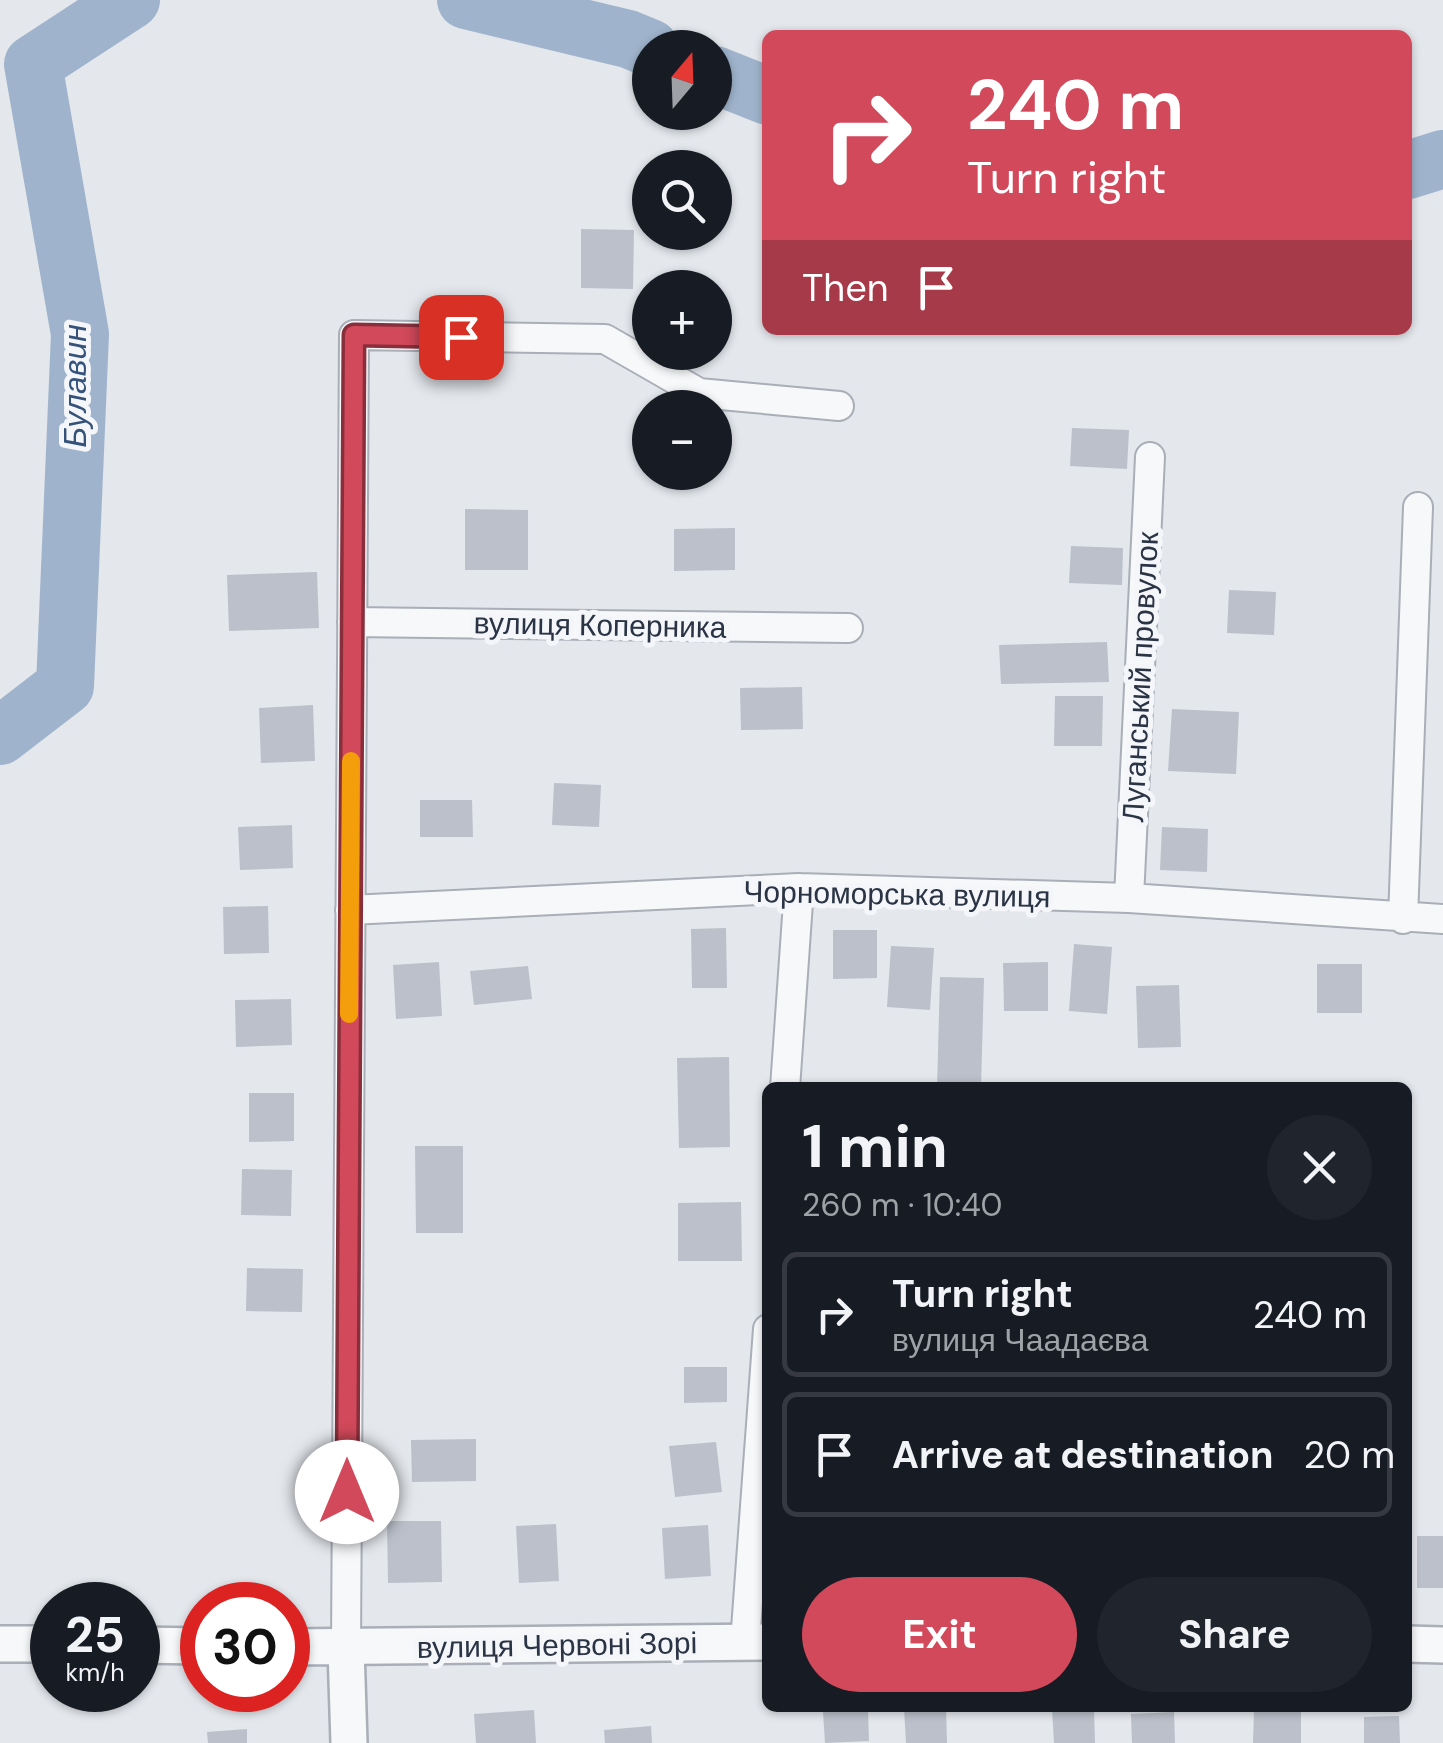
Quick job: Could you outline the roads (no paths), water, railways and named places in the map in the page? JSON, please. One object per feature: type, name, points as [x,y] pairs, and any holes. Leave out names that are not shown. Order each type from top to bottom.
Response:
[{"type":"street","points":[[348,1743],[354,335],[605,339],[699,393],[839,406]]},
{"type":"street","name":"Луганський провулок","points":[[1130,898],[1150,457]]},
{"type":"street","points":[[1403,919],[1418,507]]},
{"type":"street","name":"вулиця Коперника","points":[[352,622],[848,628]]},
{"type":"street","points":[[784,1082],[799,888]]},
{"type":"street","name":"Чорноморська вулиця","points":[[350,910],[799,888],[1130,898],[1443,919]]},
{"type":"street","points":[[756,1642],[762,1486]]},
{"type":"street","name":"вулиця Червоні Зорі","points":[[310,1647],[756,1642]]},
{"type":"street","points":[[0,1644],[30,1644]]},
{"type":"street","points":[[1412,1644],[1443,1645]]},
{"type":"waterway","name":"Булавин","points":[[0,736],[65,686],[80,334],[33,64],[131,0]]},
{"type":"waterway","name":"Булавин","points":[[466,0],[632,41]]},
{"type":"waterway","name":"Булавин","points":[[732,82],[762,94]]},
{"type":"waterway","name":"Булавин","points":[[1412,169],[1443,159]]}]
